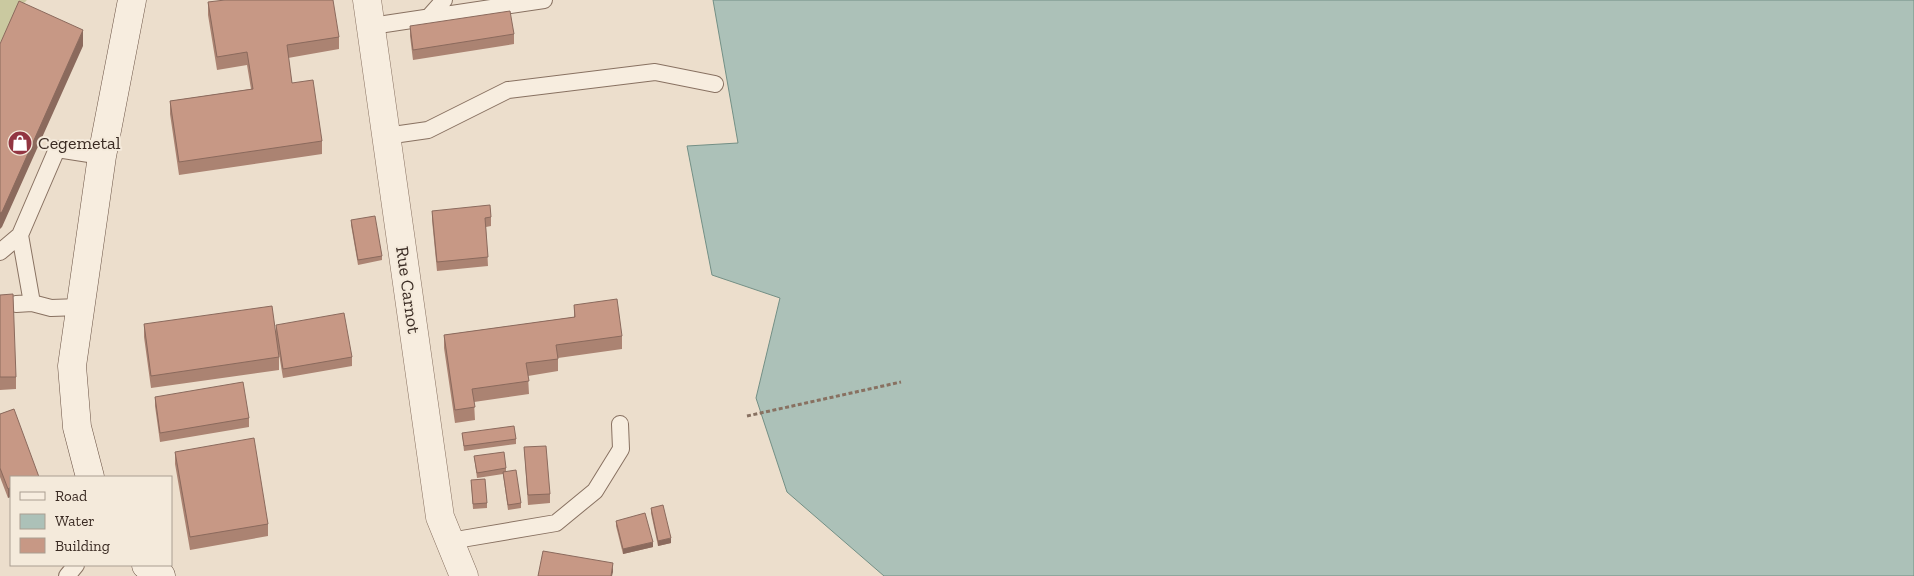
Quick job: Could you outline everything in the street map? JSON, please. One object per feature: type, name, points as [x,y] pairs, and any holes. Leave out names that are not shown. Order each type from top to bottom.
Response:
[{"type":"street","points":[[90,476],[77,427],[72,366],[102,156],[132,0]]},
{"type":"street","name":"Rue Carnot","points":[[367,0],[440,517],[464,576]]},
{"type":"street","points":[[147,566],[161,576]]},
{"type":"lane","points":[[428,18],[444,0]]},
{"type":"lane","points":[[384,24],[544,0]]},
{"type":"lane","points":[[386,136],[428,130],[508,90],[655,72],[715,84]]},
{"type":"lane","points":[[0,252],[20,235],[57,149],[102,156]]},
{"type":"lane","points":[[20,235],[24,304],[51,308],[80,307]]},
{"type":"lane","points":[[450,541],[556,523],[595,491],[621,449],[620,424]]},
{"type":"lane","points":[[66,576],[75,566]]},
{"type":"path","points":[[747,416],[901,382]]},
{"type":"green space","points":[[0,0],[27,0],[20,7],[0,43]]},
{"type":"water","points":[[713,0],[1914,0],[1914,576],[884,576],[787,492],[756,398],[780,298],[712,275],[687,146],[738,143]]},
{"type":"building","points":[[225,0],[333,0],[339,37],[287,45],[292,83],[313,80],[322,141],[179,162],[170,101],[253,89],[247,52],[217,57],[208,2]]},
{"type":"building","name":"Cegemetal","points":[[19,1],[83,30],[0,213],[0,44]]},
{"type":"building","points":[[510,11],[514,34],[413,50],[410,26]]},
{"type":"building","points":[[490,205],[491,217],[485,218],[488,257],[437,262],[432,211]]},
{"type":"building","points":[[375,216],[382,256],[358,260],[351,220]]},
{"type":"building","points":[[13,294],[16,377],[0,377],[0,295]]},
{"type":"building","points":[[617,299],[622,336],[556,345],[558,359],[526,363],[529,381],[472,389],[475,407],[455,410],[444,335],[575,317],[574,305]]},
{"type":"building","points":[[272,306],[279,357],[151,376],[144,324]]},
{"type":"building","points":[[344,313],[352,357],[283,369],[276,325]]},
{"type":"building","points":[[243,382],[249,418],[160,433],[155,397]]},
{"type":"building","points":[[14,409],[39,476],[10,476],[10,488],[8,489],[0,468],[0,414]]},
{"type":"building","points":[[514,426],[516,439],[464,446],[462,433]]},
{"type":"building","points":[[254,438],[268,524],[190,537],[175,452]]},
{"type":"building","points":[[546,446],[550,494],[528,495],[524,447]]},
{"type":"building","points":[[504,452],[506,468],[477,473],[474,456]]},
{"type":"building","points":[[516,470],[521,503],[508,505],[503,472]]},
{"type":"building","points":[[485,479],[487,503],[473,504],[471,480]]},
{"type":"building","points":[[663,505],[671,538],[658,541],[651,508]]},
{"type":"building","points":[[645,513],[653,542],[623,549],[616,521]]},
{"type":"building","points":[[543,551],[613,563],[611,576],[538,576]]},
{"type":"place","name":"Cegemetal","points":[[20,143]]}]
